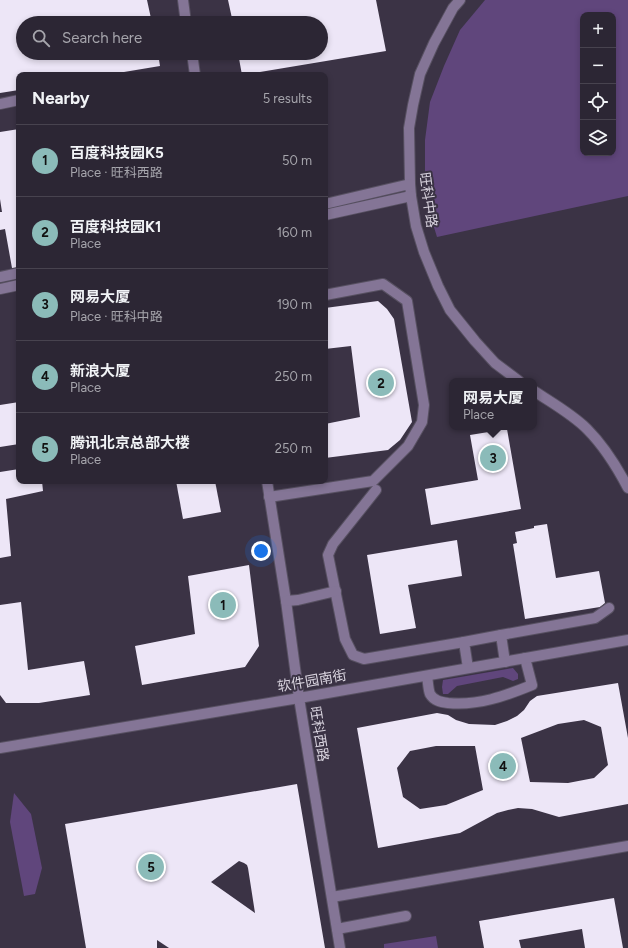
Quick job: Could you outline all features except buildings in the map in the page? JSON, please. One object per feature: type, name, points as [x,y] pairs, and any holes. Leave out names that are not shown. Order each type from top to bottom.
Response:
[{"type":"street","points":[[182,0],[185,16]]},
{"type":"street","name":"旺科中路","points":[[460,0],[453,8],[434,43],[420,74],[409,128],[411,196],[416,226],[424,252],[450,310],[495,363],[515,378]]},
{"type":"street","points":[[193,60],[195,72]]},
{"type":"street","points":[[0,104],[16,101]]},
{"type":"street","points":[[328,203],[410,184]]},
{"type":"street","points":[[328,214],[411,196]]},
{"type":"street","points":[[0,277],[16,274]]},
{"type":"street","points":[[269,497],[373,481],[408,446],[422,422],[424,404],[407,301],[382,284],[328,294]]},
{"type":"street","points":[[0,289],[16,286]]},
{"type":"street","points":[[537,393],[574,418],[587,429],[613,462],[628,488]]},
{"type":"street","name":"旺科西路","points":[[267,484],[286,601],[299,698],[340,948]]},
{"type":"street","points":[[376,490],[333,544],[328,555],[345,639],[353,655],[364,659],[595,618],[609,608]]},
{"type":"street","points":[[286,601],[298,600],[336,591]]},
{"type":"street","points":[[501,635],[505,662]]},
{"type":"street","name":"软件园南街","points":[[0,748],[427,676],[628,640]]},
{"type":"street","points":[[464,642],[468,668]]},
{"type":"street","points":[[427,676],[430,694],[438,702],[457,704],[474,703],[507,695],[532,685],[525,658]]},
{"type":"street","points":[[332,897],[628,846]]},
{"type":"street","points":[[337,929],[406,916]]},
{"type":"shaded area","points":[[485,0],[628,0],[628,196],[437,237],[429,211],[425,175],[425,140],[430,102],[460,30]]},
{"type":"shaded area","points":[[513,668],[518,674],[518,679],[513,681],[503,677],[457,686],[448,694],[443,694],[443,680]]},
{"type":"shaded area","points":[[14,793],[31,814],[42,868],[35,894],[24,896],[10,822]]},
{"type":"shaded area","points":[[436,936],[438,948],[384,948],[384,944]]},
{"type":"place","name":"百度科技园K1","points":[[381,383]]},
{"type":"place","name":"网易大厦","points":[[493,458]]},
{"type":"place","name":"百度科技园K5","points":[[223,605]]},
{"type":"place","name":"新浪大厦","points":[[503,766]]},
{"type":"place","name":"腾讯北京总部大楼","points":[[151,867]]}]
